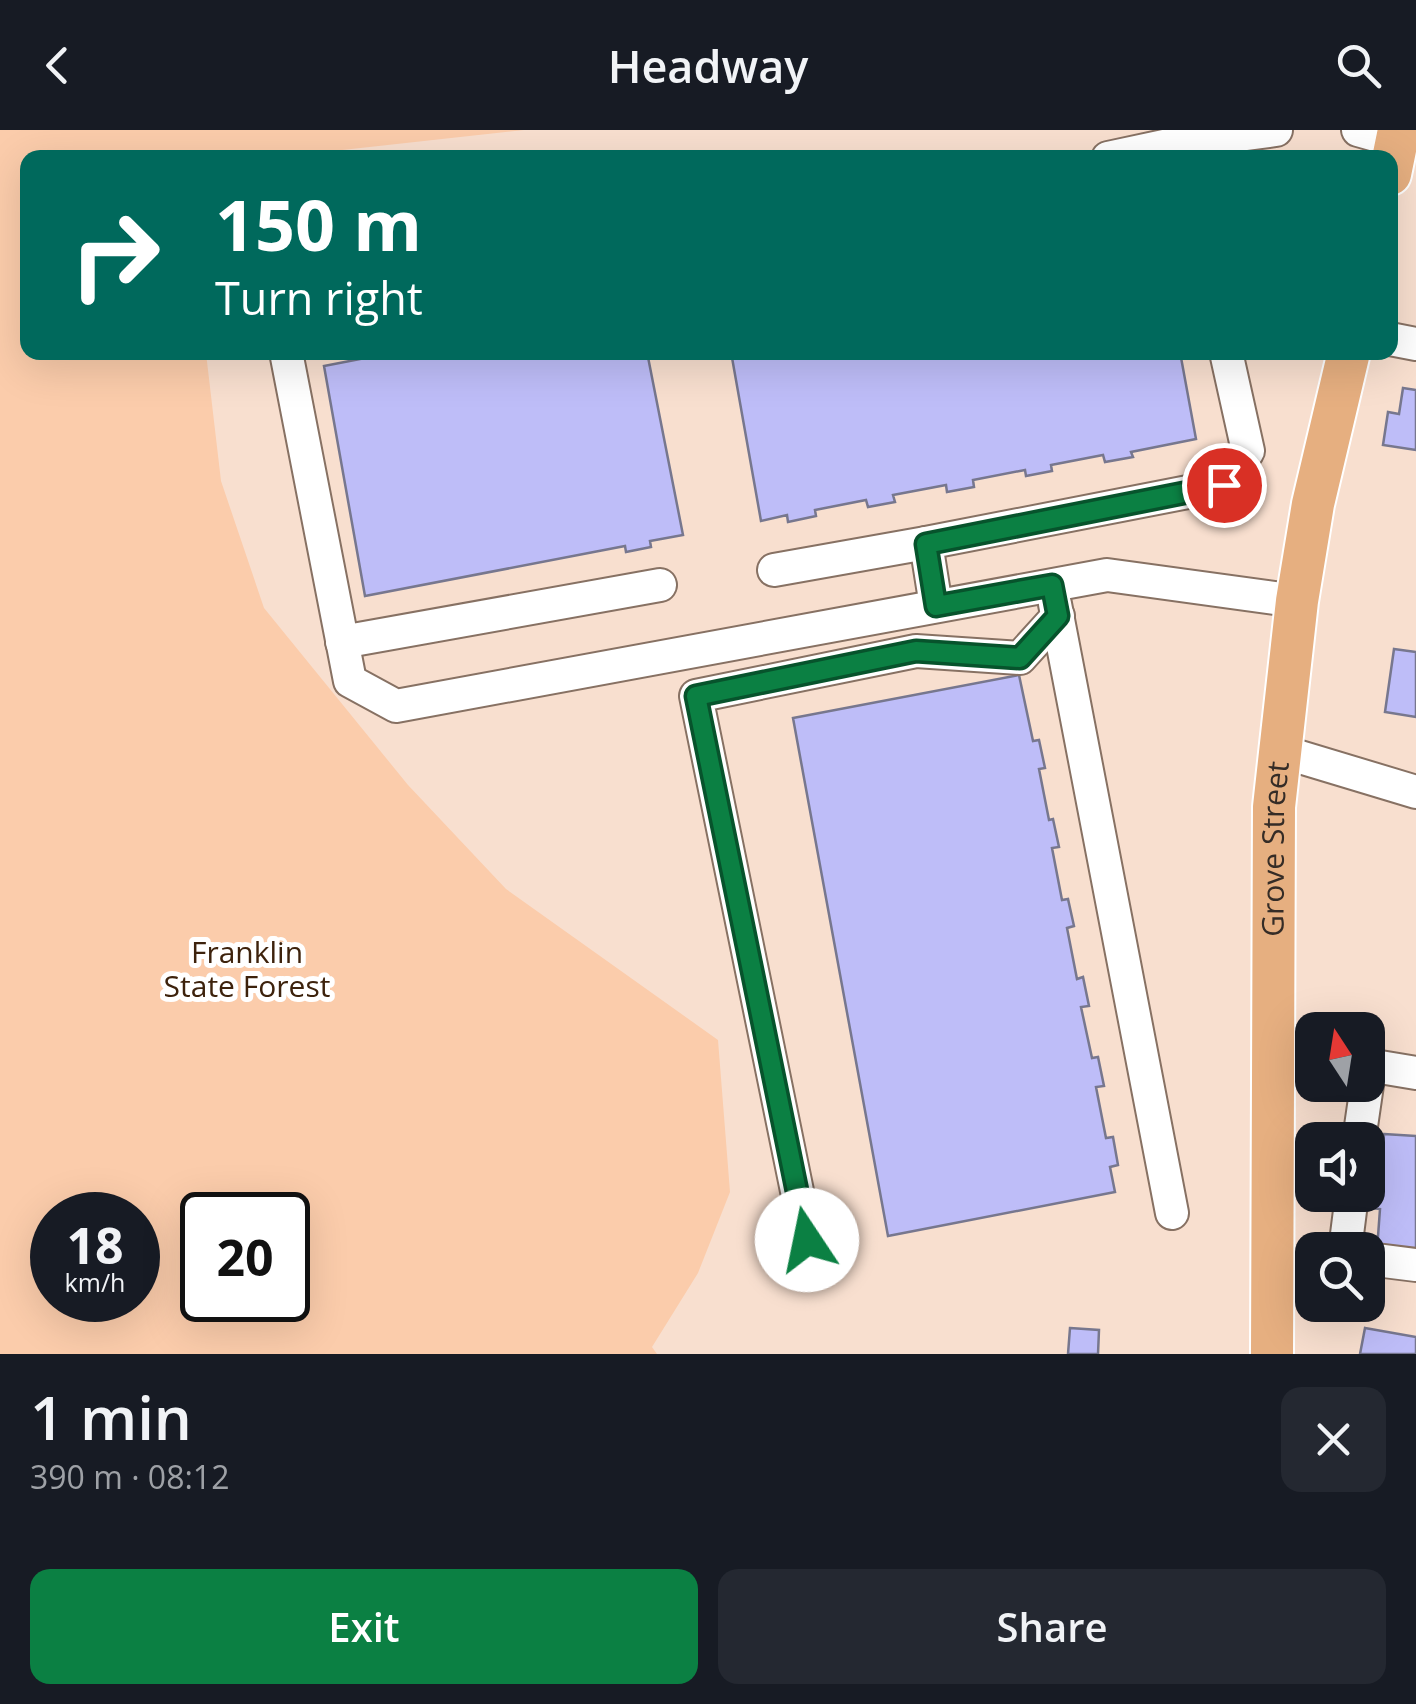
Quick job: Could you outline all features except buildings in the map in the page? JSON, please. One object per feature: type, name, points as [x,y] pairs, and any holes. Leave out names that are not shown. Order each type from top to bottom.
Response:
[{"type":"main road","name":"Grove Street","points":[[1272,1354],[1293,1053],[1272,877],[1280,751],[1297,601],[1313,504],[1347,360]]},
{"type":"street","points":[[1180,150],[1276,130]]},
{"type":"street","points":[[288,360],[350,681],[396,706],[936,606],[1055,600],[1107,575],[1297,601]]},
{"type":"street","points":[[774,570],[1224,485],[1248,451],[1228,360]]},
{"type":"street","points":[[926,544],[936,606]]},
{"type":"street","points":[[342,642],[660,585]]},
{"type":"street","points":[[1055,600],[1172,1213]]},
{"type":"street","points":[[807,1240],[696,696],[916,651],[1020,658],[1055,600]]},
{"type":"street","points":[[1280,751],[1416,792]]},
{"type":"street","points":[[1385,1073],[1416,1072]]},
{"type":"street","points":[[1385,1261],[1416,1266]]},
{"type":"green space","name":"Franklin State Forest","points":[[0,130],[524,130],[343,150],[20,150],[20,360],[207,360],[221,481],[264,608],[408,785],[506,889],[718,1040],[730,1192],[698,1273],[652,1347],[657,1354],[0,1354]]},
{"type":"route","points":[[807,1240],[696,696],[916,651],[1020,658],[1058,616],[1052,585],[936,606],[926,544],[1224,485]]}]
